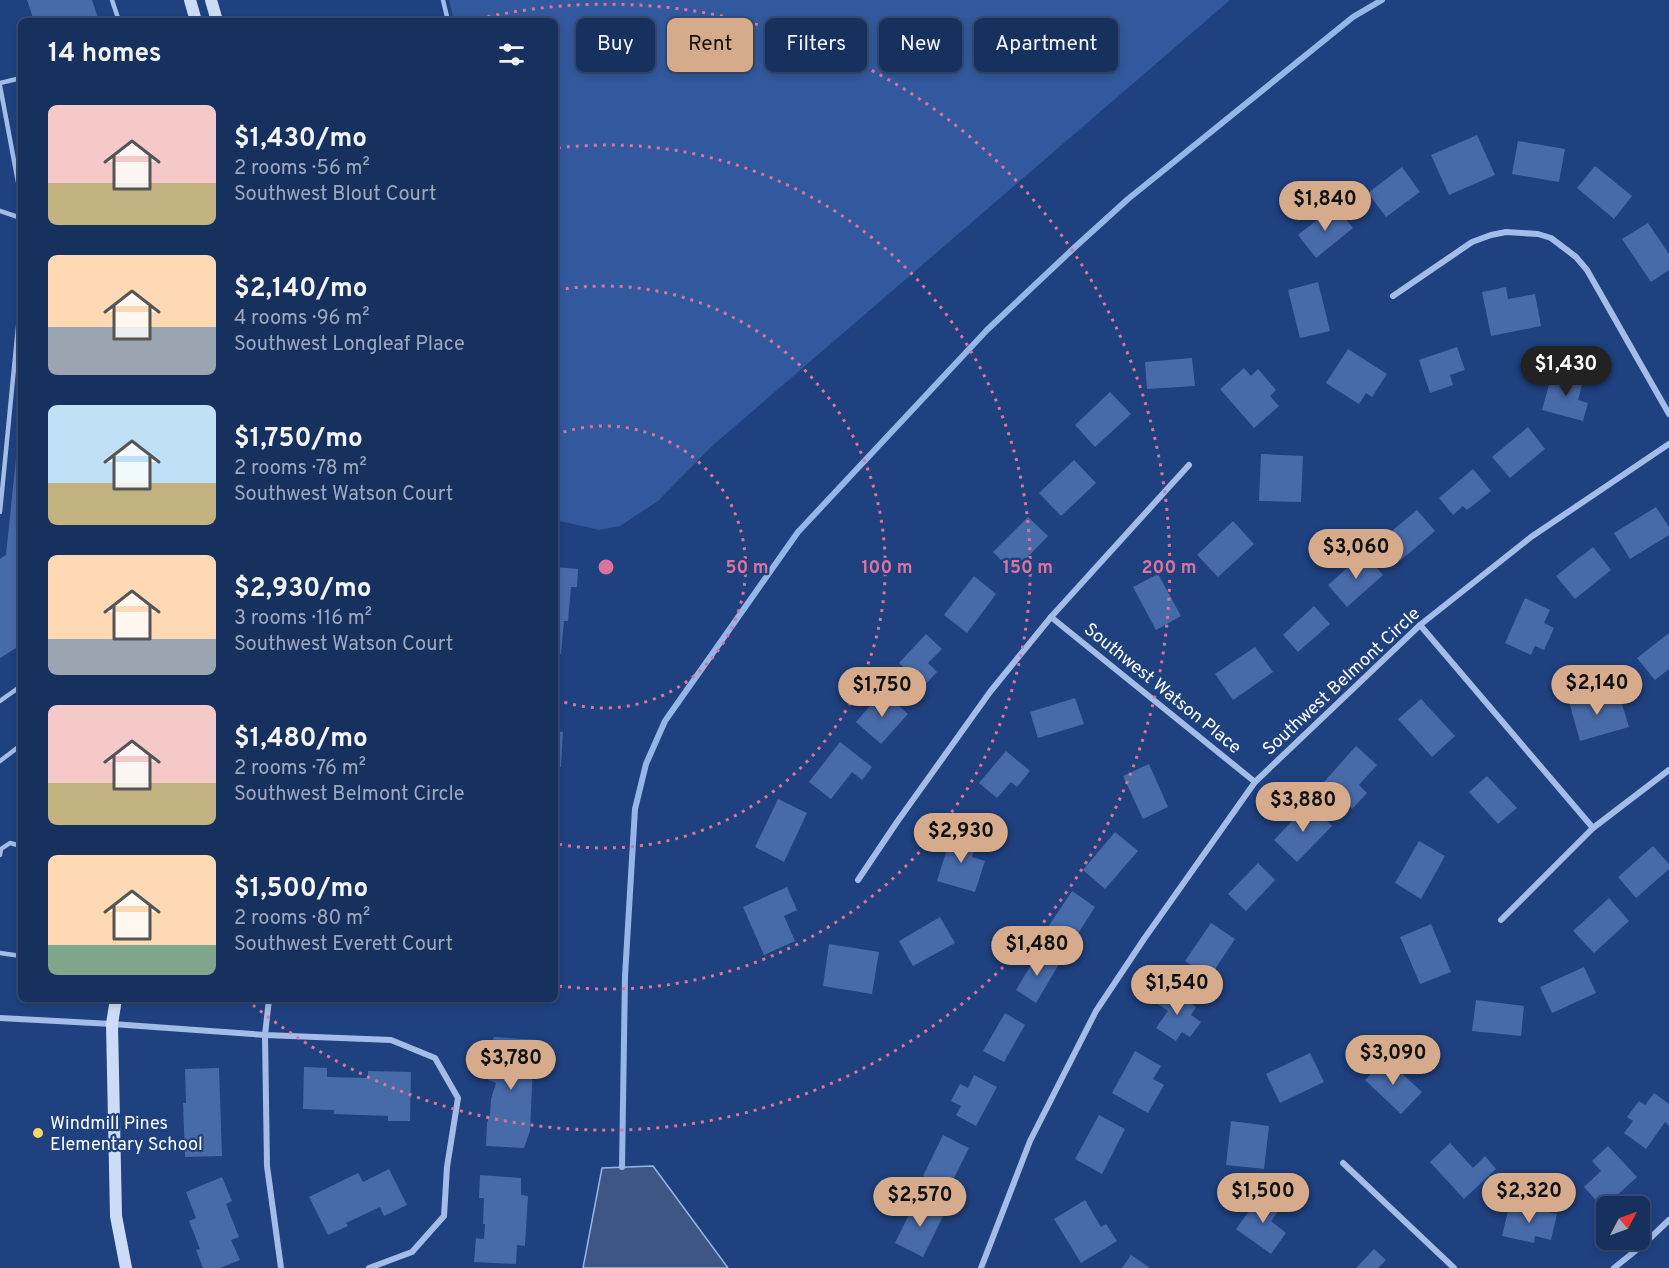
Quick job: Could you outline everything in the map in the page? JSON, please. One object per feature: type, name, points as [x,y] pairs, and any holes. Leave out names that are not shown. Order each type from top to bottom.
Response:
[{"type":"street","points":[[190,0],[195,18]]},
{"type":"street","points":[[211,0],[216,18]]},
{"type":"street","points":[[1393,296],[1472,242],[1491,235],[1522,232],[1551,238],[1587,270],[1669,414]]},
{"type":"street","name":"Southwest Belmont Circle","points":[[981,1268],[1030,1141],[1096,1011],[1144,939],[1256,782],[1420,625],[1531,537],[1669,444]]},
{"type":"street","points":[[858,880],[990,692],[1051,617],[1189,465]]},
{"type":"street","name":"Southwest Watson Place","points":[[1051,617],[1256,782]]},
{"type":"street","points":[[1420,625],[1593,828]]},
{"type":"street","points":[[1501,920],[1593,828],[1669,770]]},
{"type":"street","points":[[116,1002],[112,1024],[116,1216],[126,1268]]},
{"type":"street","points":[[269,1002],[265,1035],[267,1166],[281,1268]]},
{"type":"street","points":[[0,1018],[265,1035],[391,1040],[435,1058],[458,1098],[447,1167],[444,1216],[412,1251],[369,1268]]},
{"type":"street","points":[[1343,1163],[1454,1268]]},
{"type":"street","points":[[1614,1268],[1669,1220]]},
{"type":"lane","points":[[112,0],[118,18]]},
{"type":"lane","points":[[443,0],[447,18]]},
{"type":"lane","points":[[18,79],[0,84],[18,182]]},
{"type":"lane","points":[[0,211],[18,217]]},
{"type":"lane","points":[[0,512],[18,327]]},
{"type":"lane","points":[[0,701],[18,688]]},
{"type":"lane","points":[[0,761],[18,747]]},
{"type":"lane","points":[[0,855],[1,849],[10,843],[18,845]]},
{"type":"lane","points":[[0,953],[18,956]]},
{"type":"shaded area","points":[[449,0],[1230,0],[712,446],[658,501],[620,526],[599,530],[558,521],[558,18],[453,18]]},
{"type":"shaded area","points":[[653,1166],[728,1268],[583,1268],[602,1168]]},
{"type":"building","points":[[27,0],[92,0],[98,18],[33,18]]},
{"type":"building","points":[[1477,135],[1495,175],[1449,195],[1431,155]]},
{"type":"building","points":[[1518,141],[1565,149],[1559,182],[1512,174]]},
{"type":"building","points":[[1595,166],[1632,196],[1614,219],[1577,188]]},
{"type":"building","points":[[1402,167],[1420,192],[1386,217],[1368,193]]},
{"type":"building","points":[[1335,206],[1353,228],[1316,258],[1298,235]]},
{"type":"building","points":[[1648,223],[1669,254],[1669,270],[1651,282],[1622,239]]},
{"type":"building","points":[[1318,282],[1330,331],[1300,338],[1288,290]]},
{"type":"building","points":[[1506,287],[1508,299],[1535,294],[1541,326],[1491,336],[1482,292]]},
{"type":"building","points":[[1457,347],[1465,370],[1450,375],[1453,385],[1430,393],[1419,360]]},
{"type":"building","points":[[1348,349],[1387,374],[1372,397],[1366,393],[1359,404],[1326,383]]},
{"type":"building","points":[[1192,358],[1195,386],[1147,389],[1145,362]]},
{"type":"building","points":[[1244,368],[1251,376],[1258,369],[1276,390],[1270,396],[1279,406],[1254,428],[1220,389]]},
{"type":"building","points":[[1560,370],[1584,377],[1578,400],[1588,403],[1583,421],[1542,410],[1550,381],[1557,383]]},
{"type":"building","points":[[1110,392],[1131,414],[1095,447],[1075,425]]},
{"type":"building","points":[[1528,427],[1545,449],[1510,478],[1492,457]]},
{"type":"building","points":[[18,439],[18,647],[0,658],[0,559],[6,555]]},
{"type":"building","points":[[1261,454],[1303,456],[1301,502],[1259,501]]},
{"type":"building","points":[[1074,460],[1096,483],[1061,516],[1039,493]]},
{"type":"building","points":[[1473,469],[1491,491],[1467,510],[1463,506],[1453,515],[1439,498]]},
{"type":"building","points":[[1656,507],[1669,527],[1669,535],[1630,559],[1614,533]]},
{"type":"building","points":[[1417,510],[1435,531],[1400,561],[1382,539]]},
{"type":"building","points":[[1028,517],[1048,536],[1013,572],[993,552]]},
{"type":"building","points":[[1233,521],[1254,544],[1218,577],[1197,555]]},
{"type":"building","points":[[1593,547],[1611,570],[1575,599],[1556,576]]},
{"type":"building","points":[[1364,553],[1383,575],[1347,607],[1328,585]]},
{"type":"building","points":[[558,567],[578,569],[577,587],[571,587],[568,621],[564,621],[561,654],[558,654]]},
{"type":"building","points":[[1158,574],[1181,616],[1156,630],[1133,587]]},
{"type":"building","points":[[974,576],[996,594],[967,633],[944,615]]},
{"type":"building","points":[[1525,598],[1550,610],[1544,623],[1554,628],[1544,650],[1535,646],[1531,655],[1505,643]]},
{"type":"building","points":[[1314,606],[1330,624],[1298,652],[1283,635]]},
{"type":"building","points":[[1669,633],[1669,669],[1655,680],[1637,658]]},
{"type":"building","points":[[926,634],[942,649],[928,663],[937,672],[924,686],[899,663]]},
{"type":"building","points":[[1255,647],[1273,672],[1233,700],[1215,674]]},
{"type":"building","points":[[883,691],[908,714],[881,744],[856,722]]},
{"type":"building","points":[[1591,692],[1594,703],[1620,697],[1629,727],[1580,741],[1568,698]]},
{"type":"building","points":[[1075,698],[1084,724],[1038,738],[1030,712]]},
{"type":"building","points":[[1421,699],[1455,736],[1432,757],[1398,719]]},
{"type":"building","points":[[558,731],[563,732],[561,767],[558,767]]},
{"type":"building","points":[[840,742],[872,767],[862,780],[852,772],[831,799],[809,782]]},
{"type":"building","points":[[1356,746],[1377,765],[1359,785],[1367,793],[1352,809],[1323,783]]},
{"type":"building","points":[[1006,751],[1030,771],[1017,787],[1011,782],[997,798],[979,783]]},
{"type":"building","points":[[1149,764],[1168,807],[1143,819],[1123,776]]},
{"type":"building","points":[[1487,776],[1517,808],[1498,824],[1469,792]]},
{"type":"building","points":[[778,799],[807,813],[784,862],[755,847]]},
{"type":"building","points":[[1309,803],[1332,826],[1297,862],[1274,840]]},
{"type":"building","points":[[1115,832],[1138,851],[1105,889],[1083,870]]},
{"type":"building","points":[[952,833],[977,840],[972,857],[985,861],[975,892],[937,881]]},
{"type":"building","points":[[1419,841],[1445,856],[1421,899],[1395,883]]},
{"type":"building","points":[[1653,846],[1669,864],[1669,869],[1636,898],[1618,877]]},
{"type":"building","points":[[1258,863],[1275,880],[1246,911],[1228,894]]},
{"type":"building","points":[[787,887],[797,910],[784,916],[795,941],[764,955],[743,907]]},
{"type":"building","points":[[1072,891],[1095,907],[1070,946],[1046,930]]},
{"type":"building","points":[[1609,898],[1629,921],[1594,953],[1573,931]]},
{"type":"building","points":[[940,917],[955,943],[913,966],[899,941]]},
{"type":"building","points":[[1211,923],[1235,939],[1209,978],[1185,961]]},
{"type":"building","points":[[1431,924],[1451,972],[1420,984],[1400,937]]},
{"type":"building","points":[[829,944],[879,952],[872,994],[823,986]]},
{"type":"building","points":[[1039,952],[1059,964],[1036,1003],[1016,990]]},
{"type":"building","points":[[1584,967],[1596,993],[1552,1013],[1540,987]]},
{"type":"building","points":[[1169,988],[1196,1007],[1191,1015],[1201,1022],[1190,1037],[1182,1032],[1176,1041],[1156,1028],[1168,1011],[1158,1004]]},
{"type":"building","points":[[1476,1000],[1524,1006],[1521,1036],[1472,1031]]},
{"type":"building","points":[[1005,1013],[1025,1025],[1004,1062],[983,1051]]},
{"type":"building","points":[[494,1037],[539,1040],[538,1056],[533,1065],[530,1131],[524,1148],[486,1146],[487,1123],[496,1083],[488,1080],[489,1051]]},
{"type":"building","points":[[1135,1051],[1161,1066],[1153,1079],[1164,1085],[1148,1113],[1112,1093]]},
{"type":"building","points":[[1310,1053],[1324,1082],[1280,1103],[1266,1074]]},
{"type":"building","points":[[1385,1058],[1422,1092],[1401,1114],[1365,1080]]},
{"type":"building","points":[[304,1067],[327,1068],[327,1077],[368,1078],[368,1071],[411,1072],[410,1121],[388,1121],[388,1116],[334,1114],[334,1110],[303,1109]]},
{"type":"building","points":[[219,1068],[222,1156],[185,1157],[183,1103],[186,1103],[185,1069]]},
{"type":"building","points":[[974,1075],[997,1087],[976,1126],[956,1115],[961,1106],[951,1101],[960,1084],[968,1088]]},
{"type":"building","points":[[1654,1093],[1669,1104],[1669,1126],[1665,1122],[1646,1149],[1624,1133],[1633,1121],[1627,1117],[1639,1101],[1645,1105]]},
{"type":"building","points":[[1099,1115],[1125,1129],[1102,1174],[1075,1159]]},
{"type":"building","points":[[1231,1121],[1269,1126],[1264,1169],[1226,1165]]},
{"type":"building","points":[[943,1135],[969,1148],[948,1190],[923,1176]]},
{"type":"building","points":[[1450,1143],[1473,1168],[1485,1156],[1496,1169],[1464,1199],[1430,1162]]},
{"type":"building","points":[[1608,1146],[1637,1177],[1616,1196],[1596,1196],[1596,1200],[1584,1187],[1601,1171],[1592,1161]]},
{"type":"building","points":[[389,1169],[407,1205],[384,1216],[380,1207],[346,1223],[348,1226],[328,1235],[309,1197],[358,1173],[363,1182]]},
{"type":"building","points":[[480,1175],[521,1178],[521,1195],[528,1196],[525,1246],[517,1245],[516,1264],[474,1262],[476,1238],[484,1239],[484,1198],[479,1198]]},
{"type":"building","points":[[222,1177],[232,1201],[226,1204],[239,1237],[231,1240],[240,1260],[220,1268],[203,1268],[196,1250],[200,1249],[189,1221],[196,1218],[186,1192]]},
{"type":"building","points":[[1263,1192],[1282,1206],[1271,1221],[1286,1233],[1271,1254],[1236,1229]]},
{"type":"building","points":[[917,1198],[945,1212],[923,1257],[895,1243]]},
{"type":"building","points":[[1085,1200],[1101,1227],[1106,1224],[1117,1241],[1081,1263],[1054,1219]]},
{"type":"building","points":[[1510,1203],[1557,1214],[1551,1240],[1535,1236],[1534,1243],[1502,1236]]},
{"type":"building","points":[[1374,1249],[1386,1260],[1378,1268],[1356,1268]]},
{"type":"building","points":[[1131,1255],[1150,1268],[1122,1268]]},
{"type":"waterway","points":[[622,1167],[625,976],[635,809],[646,764],[665,721],[798,532],[987,330],[1128,199],[1353,17],[1382,0]]},
{"type":"place","name":"Windmill Pines Elementary School","points":[[38,1133]]}]
